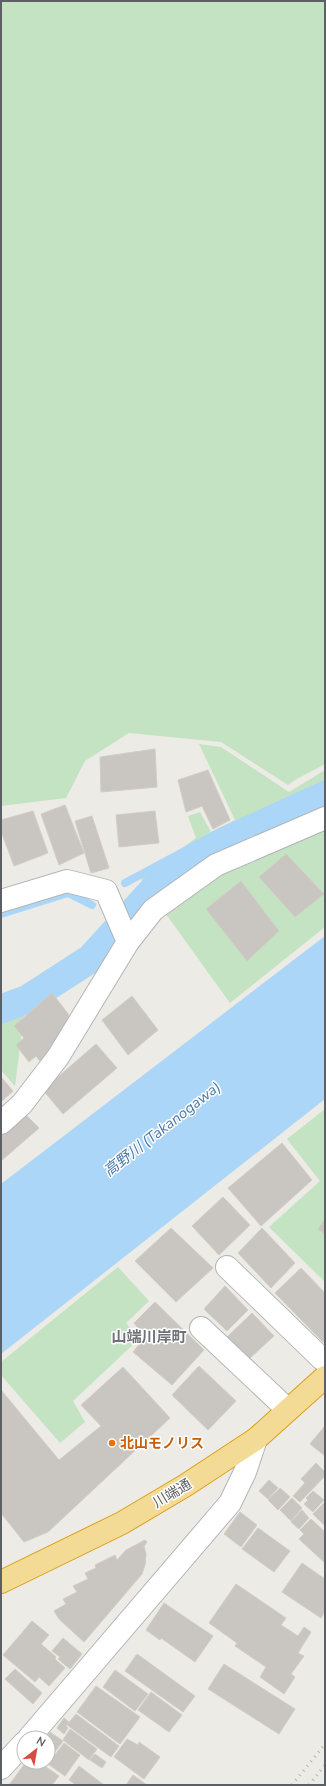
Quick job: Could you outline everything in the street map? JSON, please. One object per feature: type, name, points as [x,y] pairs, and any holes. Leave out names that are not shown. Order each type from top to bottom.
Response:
[{"type":"highway","name":"川端通","points":[[1,1582],[122,1523],[186,1485],[256,1439],[325,1377]]},
{"type":"street","points":[[1,1123],[22,1104],[58,1057],[125,937],[153,910],[216,865],[325,818]]},
{"type":"street","points":[[1,901],[67,881],[106,891],[125,937]]},
{"type":"street","points":[[227,1267],[322,1359],[325,1359]]},
{"type":"street","points":[[201,1328],[288,1410]]},
{"type":"street","points":[[35,1730],[230,1503],[245,1472],[256,1439]]},
{"type":"street","points":[[1,1768],[16,1752]]},
{"type":"green space","points":[[1,1],[325,1],[325,764],[288,785],[221,742],[129,733],[85,761],[66,798],[1,806]]},
{"type":"green space","points":[[199,744],[221,747],[289,792],[325,770],[325,927],[230,1003],[140,878],[196,838],[188,816],[200,812],[211,832],[235,820]]},
{"type":"green space","points":[[25,1007],[15,1086],[1,1070],[1,1018]]},
{"type":"green space","points":[[325,1109],[325,1282],[269,1227],[320,1181],[287,1139]]},
{"type":"green space","points":[[118,1267],[149,1301],[126,1323],[139,1339],[73,1401],[85,1422],[60,1443],[1,1375],[1,1362]]},
{"type":"water","name":"高野川 (Takanogawa)","points":[[325,936],[325,1099],[1,1354],[1,1184]]},
{"type":"building","points":[[155,749],[157,787],[101,792],[100,757]]},
{"type":"building","points":[[208,770],[230,820],[213,829],[202,806],[186,812],[178,780]]},
{"type":"building","points":[[65,805],[84,853],[59,865],[41,814]]},
{"type":"building","points":[[33,811],[48,853],[14,866],[1,831],[1,820]]},
{"type":"building","points":[[155,811],[159,843],[119,847],[116,815]]},
{"type":"building","points":[[92,816],[109,868],[91,873],[75,821]]},
{"type":"building","points":[[286,854],[324,894],[295,917],[259,877]]},
{"type":"building","points":[[241,881],[279,931],[247,961],[206,909]]},
{"type":"building","points":[[52,993],[69,1015],[62,1036],[40,1061],[36,1056],[29,1062],[16,1045],[24,1038],[14,1026]]},
{"type":"building","points":[[132,996],[158,1030],[128,1055],[102,1020]]},
{"type":"building","points":[[96,1044],[117,1068],[63,1114],[43,1090]]},
{"type":"building","points":[[1,1077],[13,1091],[1,1102]]},
{"type":"building","points":[[22,1111],[39,1128],[1,1161],[1,1131]]},
{"type":"building","points":[[282,1143],[312,1180],[261,1226],[228,1188]]},
{"type":"building","points":[[223,1197],[250,1225],[219,1255],[192,1226]]},
{"type":"building","points":[[325,1219],[325,1234],[318,1229]]},
{"type":"building","points":[[171,1228],[213,1268],[176,1302],[135,1261]]},
{"type":"building","points":[[262,1228],[295,1263],[271,1288],[238,1253]]},
{"type":"building","points":[[301,1268],[325,1293],[325,1340],[323,1342],[275,1293]]},
{"type":"building","points":[[225,1286],[248,1310],[227,1331],[204,1309]]},
{"type":"building","points":[[155,1302],[204,1350],[172,1385],[133,1352],[145,1337],[134,1323]]},
{"type":"building","points":[[252,1313],[274,1336],[249,1359],[226,1338]]},
{"type":"building","points":[[199,1366],[236,1401],[208,1430],[172,1395]]},
{"type":"building","name":"北山モノリス","points":[[123,1367],[170,1418],[48,1532],[24,1542],[1,1513],[1,1390],[59,1460],[101,1426],[81,1405]]},
{"type":"building","points":[[324,1427],[325,1428],[325,1456],[310,1444]]},
{"type":"building","points":[[316,1463],[325,1472],[325,1476],[300,1502],[293,1496],[305,1483],[301,1479]]},
{"type":"building","points":[[269,1480],[278,1488],[268,1499],[259,1491]]},
{"type":"building","points":[[280,1488],[290,1497],[278,1510],[268,1500]]},
{"type":"building","points":[[313,1491],[324,1500],[313,1512],[304,1504],[308,1500],[306,1498]]},
{"type":"building","points":[[292,1498],[302,1508],[291,1521],[280,1510]]},
{"type":"building","points":[[325,1502],[325,1526],[313,1514]]},
{"type":"building","points":[[302,1510],[309,1518],[299,1529],[291,1522]]},
{"type":"building","points":[[240,1512],[257,1525],[241,1547],[224,1534]]},
{"type":"building","points":[[311,1519],[325,1532],[325,1563],[299,1539],[304,1534],[300,1530]]},
{"type":"building","points":[[258,1528],[290,1551],[274,1572],[242,1549]]},
{"type":"building","points":[[145,1540],[147,1542],[144,1546],[146,1554],[142,1574],[84,1642],[59,1619],[54,1611],[66,1604],[63,1599],[77,1592],[73,1586],[88,1579],[85,1573],[96,1568],[95,1565],[115,1555],[117,1560],[126,1550]]},
{"type":"building","points":[[302,1563],[325,1579],[325,1611],[321,1618],[282,1592]]},
{"type":"building","points":[[236,1584],[286,1618],[281,1625],[298,1636],[304,1627],[311,1632],[298,1653],[304,1656],[291,1674],[295,1677],[284,1694],[260,1677],[266,1667],[235,1646],[237,1643],[209,1623]]},
{"type":"building","points":[[164,1603],[213,1636],[195,1662],[161,1638],[160,1640],[146,1630]]},
{"type":"building","points":[[32,1621],[49,1635],[41,1644],[56,1657],[55,1659],[65,1668],[49,1686],[39,1677],[35,1682],[3,1655]]},
{"type":"building","points":[[63,1638],[82,1654],[70,1669],[58,1659],[60,1657],[52,1651]]},
{"type":"building","points":[[137,1654],[195,1696],[183,1712],[125,1671]]},
{"type":"building","points":[[224,1664],[295,1709],[279,1734],[208,1689]]},
{"type":"building","points":[[15,1669],[42,1693],[33,1704],[5,1679]]},
{"type":"building","points":[[115,1670],[148,1694],[135,1711],[103,1687]]},
{"type":"building","points":[[96,1686],[140,1717],[120,1744],[77,1712]]},
{"type":"building","points":[[151,1692],[182,1715],[169,1732],[138,1710]]},
{"type":"building","points":[[76,1714],[119,1746],[111,1757],[67,1725]]},
{"type":"building","points":[[64,1718],[69,1722],[66,1726],[68,1728],[64,1734],[57,1728]]},
{"type":"building","points":[[70,1729],[97,1749],[89,1760],[63,1740]]},
{"type":"building","points":[[56,1736],[63,1741],[56,1750]]},
{"type":"building","points":[[127,1739],[138,1745],[139,1742],[160,1757],[144,1779],[114,1757]]},
{"type":"building","points":[[64,1743],[80,1755],[65,1776],[56,1770],[56,1754]]},
{"type":"building","points":[[95,1754],[106,1762],[102,1768],[90,1760]]},
{"type":"building","points":[[79,1766],[104,1785],[76,1785],[69,1780]]},
{"type":"building","points":[[20,1770],[50,1770],[59,1776],[52,1785],[9,1785]]},
{"type":"building","points":[[133,1775],[147,1785],[126,1785]]},
{"type":"waterway","points":[[125,883],[220,832],[325,784]]},
{"type":"waterway","points":[[1,1009],[28,999],[90,959],[165,877],[237,840],[325,803]]},
{"type":"waterway","points":[[1,914],[68,893],[92,905]]},
{"type":"railway","points":[[292,1785],[325,1744]]},
{"type":"railway","points":[[309,1785],[325,1765]]},
{"type":"place","name":"北山モノリス","points":[[112,1443]]},
{"type":"district","name":"山端川岸町","points":[[149,1337]]}]
